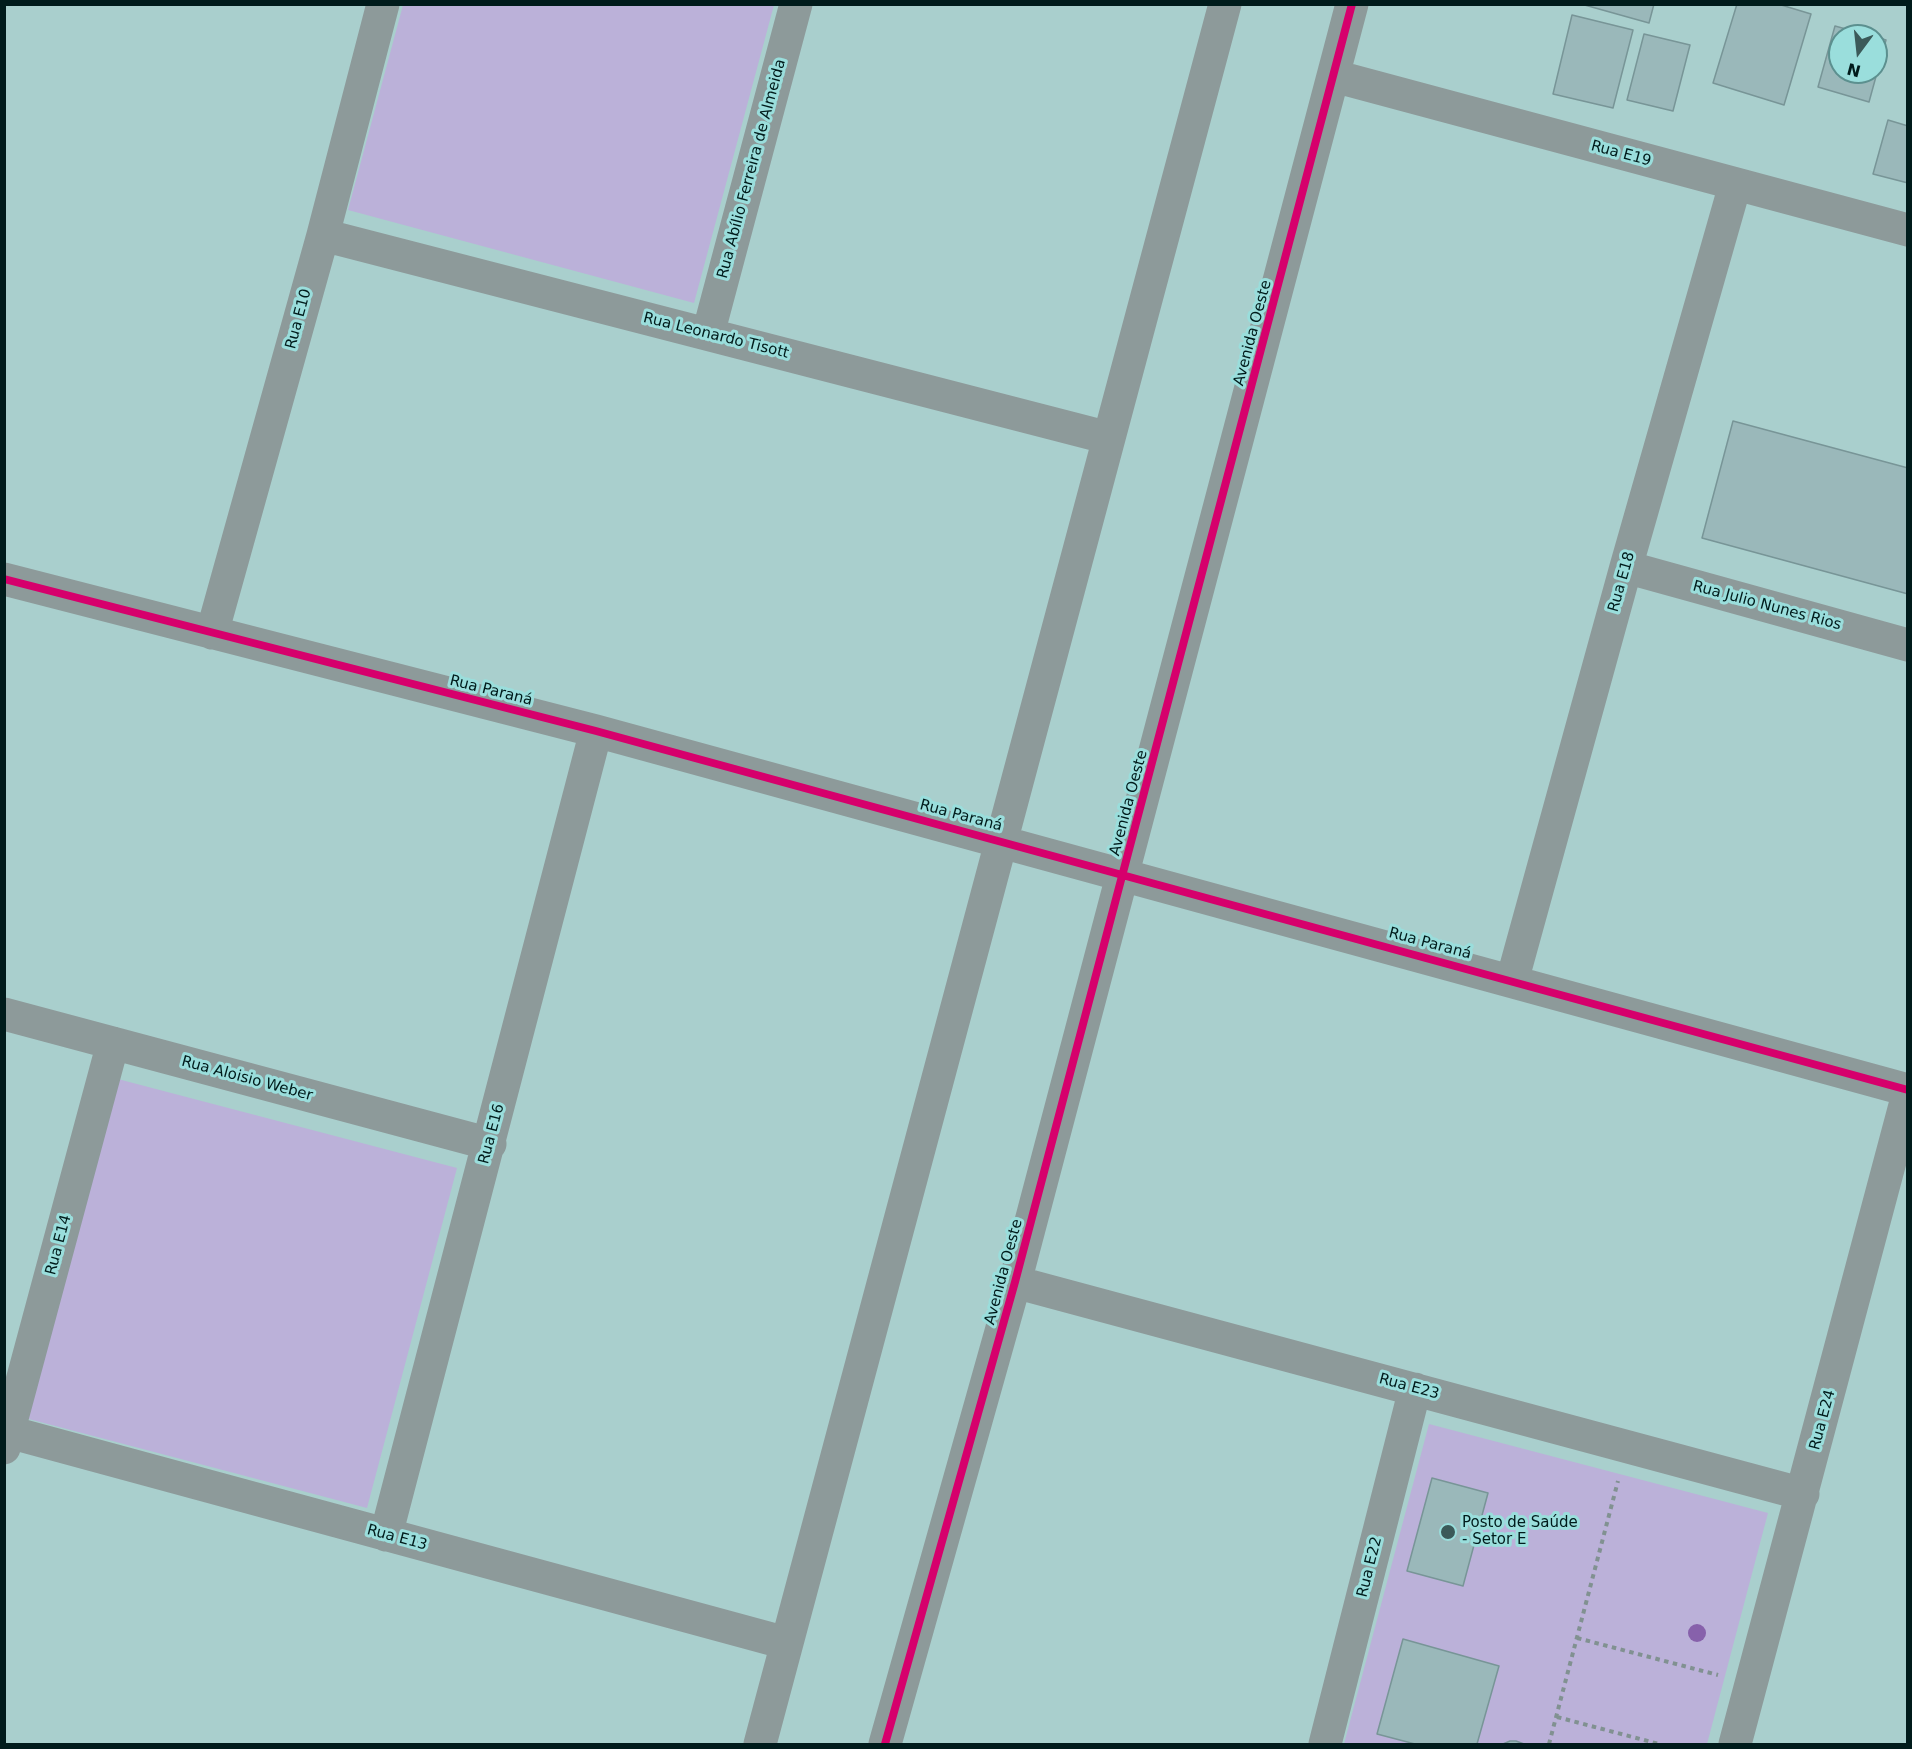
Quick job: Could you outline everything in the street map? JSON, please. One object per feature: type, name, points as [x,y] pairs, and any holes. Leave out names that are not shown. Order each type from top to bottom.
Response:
[{"type":"street","name":"Rua E10","points":[[212,633],[323,235],[383,4]]},
{"type":"street","name":"Rua Abílio Ferreira de Almeida","points":[[708,334],[796,4]]},
{"type":"street","points":[[760,1744],[1225,4]]},
{"type":"street","name":"Avenida Oeste","points":[[885,1744],[1015,1282],[1125,874],[1353,4]]},
{"type":"street","name":"Rua E19","points":[[1334,76],[1908,230]]},
{"type":"street","name":"Rua E18","points":[[1512,981],[1626,567],[1736,185]]},
{"type":"street","name":"Rua Leonardo Tisott","points":[[323,235],[1109,438]]},
{"type":"street","name":"Rua Julio Nunes Rios","points":[[1626,567],[1908,645]]},
{"type":"street","name":"Rua Paraná","points":[[4,579],[596,731],[1125,874],[1908,1092]]},
{"type":"street","name":"Rua E16","points":[[386,1535],[490,1144],[596,731]]},
{"type":"street","name":"Rua Aloisio Weber","points":[[4,1014],[490,1144]]},
{"type":"street","name":"Rua E14","points":[[7,1440],[113,1042]]},
{"type":"street","name":"Rua E24","points":[[1735,1744],[1908,1092]]},
{"type":"street","name":"Rua E23","points":[[1015,1282],[1803,1494]]},
{"type":"street","name":"Rua E22","points":[[1325,1744],[1415,1389]]},
{"type":"street","name":"Rua E13","points":[[7,1440],[386,1535],[786,1643]]},
{"type":"path","points":[[1549,1744],[1620,1474]]},
{"type":"path","points":[[1577,1638],[1724,1677]]},
{"type":"path","points":[[1557,1717],[1659,1744]]},
{"type":"shaded area","points":[[403,5],[774,5],[694,303],[348,210]]},
{"type":"shaded area","points":[[114,1078],[457,1168],[367,1508],[25,1418]]},
{"type":"shaded area","points":[[1429,1424],[1768,1513],[1707,1744],[1344,1744]]},
{"type":"building","points":[[1581,4],[1654,4],[1649,23]]},
{"type":"building","points":[[1737,4],[1778,4],[1811,14],[1784,105],[1713,83]]},
{"type":"building","points":[[1572,15],[1633,30],[1613,108],[1553,94]]},
{"type":"building","points":[[1644,34],[1690,45],[1673,111],[1627,100]]},
{"type":"building","points":[[1828,51],[1828,84],[1874,84],[1869,102],[1818,87]]},
{"type":"building","points":[[1888,120],[1908,126],[1908,183],[1873,174]]},
{"type":"building","points":[[1733,421],[1908,468],[1908,594],[1702,538]]},
{"type":"building","name":"Posto de Saúde - Setor E","points":[[1432,1478],[1488,1493],[1463,1586],[1407,1571]]},
{"type":"building","points":[[1403,1639],[1499,1666],[1477,1744],[1415,1744],[1377,1734]]},
{"type":"building","points":[[1516,1741],[1524,1744],[1503,1744]]},
{"type":"cycle path","points":[[885,1744],[1015,1282],[1352,4]]},
{"type":"cycle path","points":[[4,579],[596,731],[1908,1090]]},
{"type":"place","name":"Posto de Saúde - Setor E","points":[[1448,1532]]}]
